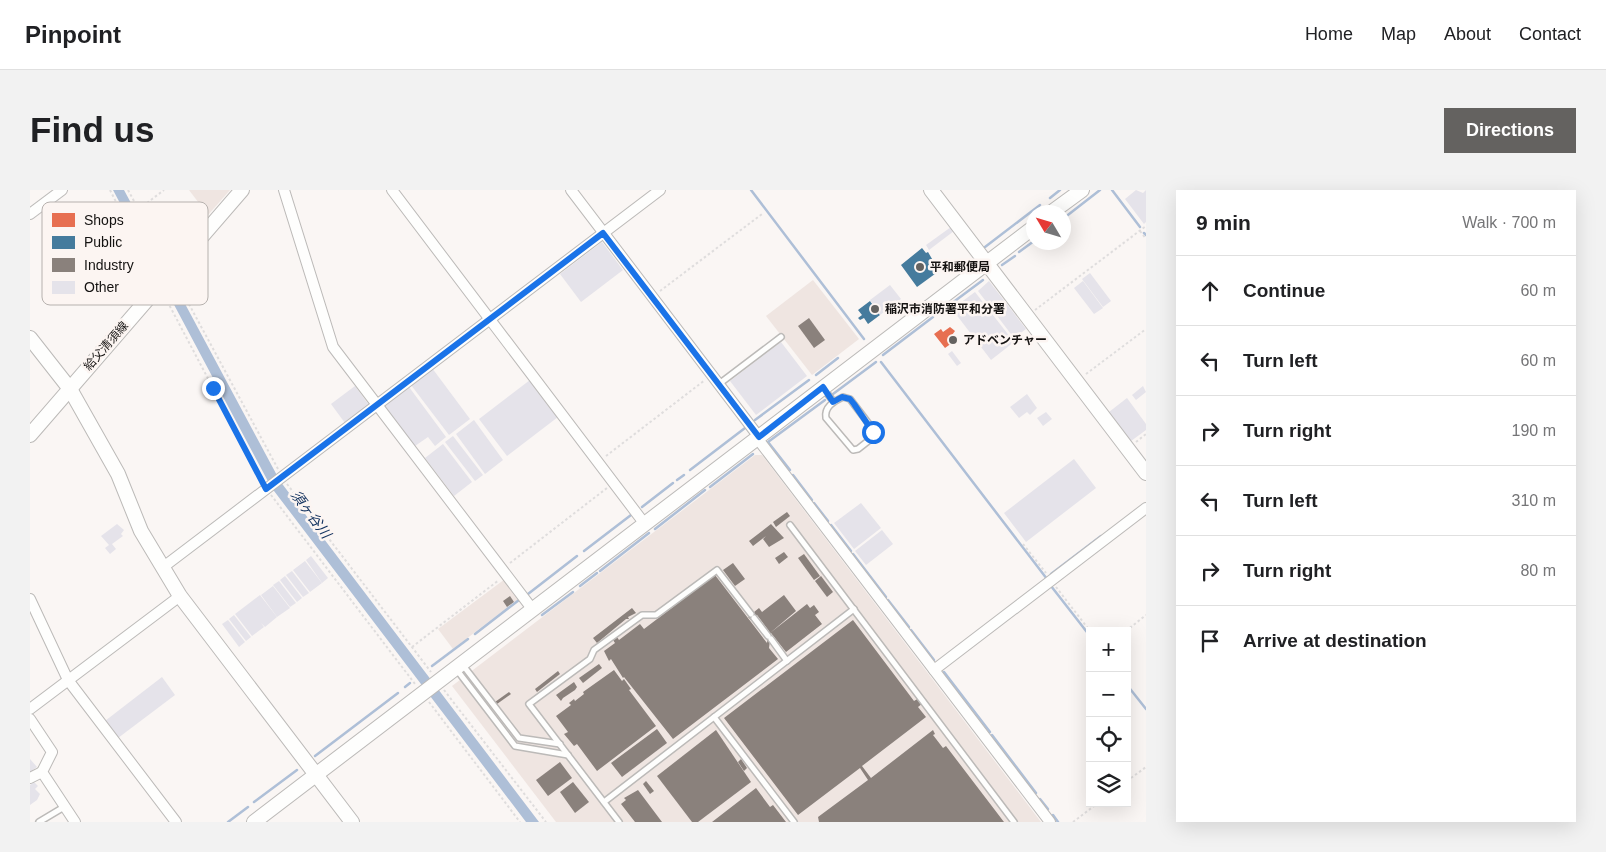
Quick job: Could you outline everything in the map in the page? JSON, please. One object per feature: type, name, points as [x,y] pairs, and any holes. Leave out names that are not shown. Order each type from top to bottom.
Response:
[{"type":"street","points":[[46,202],[62,190]]},
{"type":"street","name":"給父清須線","points":[[208,229],[242,190]]},
{"type":"street","points":[[284,190],[333,347],[533,610]]},
{"type":"street","points":[[392,190],[644,523]]},
{"type":"street","points":[[571,190],[1050,822]]},
{"type":"street","points":[[162,568],[660,190]]},
{"type":"street","points":[[931,190],[1146,473]]},
{"type":"street","points":[[1062,205],[1082,190]]},
{"type":"street","points":[[30,214],[42,205]]},
{"type":"street","points":[[254,822],[1026,233]]},
{"type":"street","name":"給父清須線","points":[[30,435],[142,305]]},
{"type":"street","points":[[30,338],[70,388],[118,474],[142,531],[180,596],[352,822]]},
{"type":"street","points":[[934,670],[1146,508]]},
{"type":"street","points":[[30,709],[180,596]]},
{"type":"street","points":[[30,599],[68,680],[176,822]]},
{"type":"street","points":[[30,719],[52,752],[42,772],[30,778]]},
{"type":"street","points":[[42,772],[75,822]]},
{"type":"lane","points":[[719,384],[781,337]]},
{"type":"lane","points":[[823,387],[833,402]]},
{"type":"lane","points":[[842,397],[850,399],[872,428],[872,438],[858,449],[853,450],[848,446],[826,418],[825,413],[833,402],[842,397]]},
{"type":"lane","points":[[790,525],[1014,822]]},
{"type":"lane","points":[[619,822],[529,704],[590,659],[594,650],[642,615],[656,616],[717,570],[787,661]]},
{"type":"lane","points":[[604,802],[854,609]]},
{"type":"lane","points":[[459,666],[519,738],[560,744]]},
{"type":"lane","points":[[459,666],[515,746],[568,755]]},
{"type":"lane","points":[[714,716],[794,822]]},
{"type":"lane","points":[[39,822],[65,806]]},
{"type":"path","points":[[110,190],[117,202]]},
{"type":"path","points":[[128,190],[135,202]]},
{"type":"path","points":[[148,202],[164,190]]},
{"type":"path","points":[[652,297],[762,214]]},
{"type":"path","points":[[1027,316],[1146,226]]},
{"type":"path","points":[[1140,231],[1146,239]]},
{"type":"path","points":[[178,305],[267,488],[520,822]]},
{"type":"path","points":[[180,305],[281,478],[546,822]]},
{"type":"path","points":[[1077,382],[1146,329]]},
{"type":"path","points":[[598,462],[712,375]]},
{"type":"path","points":[[412,647],[614,483]]},
{"type":"path","points":[[1131,627],[1146,615]]},
{"type":"path","points":[[1131,778],[1146,767]]},
{"type":"path","points":[[1073,822],[1093,807]]},
{"type":"shaded area","points":[[189,190],[230,190],[208,215],[208,202],[198,202]]},
{"type":"shaded area","points":[[813,280],[859,339],[812,375],[766,316]]},
{"type":"shaded area","points":[[755,455],[762,455],[1041,822],[556,822],[452,686]]},
{"type":"shaded area","points":[[505,579],[520,598],[453,649],[438,629]]},
{"type":"water","points":[[113,190],[124,190],[130,202],[119,202]]},
{"type":"water","points":[[174,305],[186,305],[280,481],[539,822],[526,822],[271,487]]},
{"type":"building: Shops","points":[[950,327],[955,331],[952,335],[956,340],[945,348],[934,334],[941,329],[943,332]]},
{"type":"building: Public","points":[[922,248],[926,253],[928,252],[939,271],[917,287],[901,265]]},
{"type":"building: Public","points":[[870,301],[880,315],[868,324],[864,318],[860,320],[858,318],[862,315],[858,310]]},
{"type":"building: Industry","points":[[809,318],[825,340],[814,348],[798,326]]},
{"type":"building: Industry","points":[[787,512],[790,516],[776,527],[773,522]]},
{"type":"building: Industry","points":[[771,524],[784,538],[769,547],[763,539],[766,536],[753,546],[749,541]]},
{"type":"building: Industry","points":[[784,552],[788,557],[779,564],[775,558]]},
{"type":"building: Industry","points":[[804,554],[820,576],[814,580],[798,558]]},
{"type":"building: Industry","points":[[733,563],[745,579],[735,586],[723,570]]},
{"type":"building: Industry","points":[[715,575],[767,643],[769,631],[757,615],[751,620],[748,617],[759,608],[762,612],[784,595],[796,611],[770,633],[807,604],[810,608],[814,605],[819,612],[815,615],[822,624],[786,652],[771,633],[769,648],[778,659],[673,739],[623,678],[611,659],[609,661],[604,651],[615,643],[613,640],[617,637],[619,640],[640,624],[644,629]]},
{"type":"building: Industry","points":[[821,576],[833,592],[827,597],[815,581]]},
{"type":"building: Industry","points":[[510,596],[514,602],[507,607],[503,601]]},
{"type":"building: Industry","points":[[632,608],[636,613],[628,617],[629,619],[626,619],[597,643],[593,638]]},
{"type":"building: Industry","points":[[853,620],[914,701],[919,698],[923,703],[918,707],[926,717],[862,766],[871,778],[933,730],[935,734],[933,735],[943,748],[946,746],[1004,822],[819,822],[818,817],[868,780],[860,768],[798,815],[724,718]]},
{"type":"building: Industry","points":[[599,664],[602,668],[583,683],[579,678]]},
{"type":"building: Industry","points":[[614,670],[622,681],[624,679],[631,689],[629,690],[656,726],[597,771],[577,744],[574,746],[564,734],[568,732],[556,716],[571,705],[569,703],[574,699],[575,701],[584,694],[583,692]]},
{"type":"building: Industry","points":[[558,671],[560,674],[537,692],[535,689]]},
{"type":"building: Industry","points":[[574,682],[577,687],[575,690],[561,701],[556,695]]},
{"type":"building: Industry","points":[[509,692],[511,694],[497,704],[495,702]]},
{"type":"building: Industry","points":[[657,729],[667,743],[622,777],[611,763]]},
{"type":"building: Industry","points":[[716,730],[751,782],[698,822],[692,822],[657,776]]},
{"type":"building: Industry","points":[[741,759],[747,768],[744,771],[738,762]]},
{"type":"building: Industry","points":[[560,762],[572,778],[548,796],[536,780]]},
{"type":"building: Industry","points":[[646,781],[654,791],[650,794],[643,784]]},
{"type":"building: Industry","points":[[573,782],[589,802],[575,813],[560,792]]},
{"type":"building: Industry","points":[[756,788],[770,807],[773,805],[786,822],[712,822]]},
{"type":"building: Industry","points":[[638,790],[662,822],[635,822],[621,804],[626,800],[624,798]]},
{"type":"building: Other","points":[[1136,190],[1143,193],[1146,190],[1146,222],[1144,224],[1125,199]]},
{"type":"building: Other","points":[[951,227],[954,231],[929,250],[926,245]]},
{"type":"building: Other","points":[[602,242],[623,270],[581,302],[560,274]]},
{"type":"building: Other","points":[[1090,273],[1111,301],[1103,307],[1082,279]]},
{"type":"building: Other","points":[[989,281],[1026,329],[1014,338],[978,291]]},
{"type":"building: Other","points":[[1083,281],[1103,308],[1094,314],[1074,288]]},
{"type":"building: Other","points":[[890,285],[901,299],[880,315],[870,300]]},
{"type":"building: Other","points":[[975,292],[1014,342],[991,360],[952,309]]},
{"type":"building: Other","points":[[781,342],[807,376],[756,415],[730,381]]},
{"type":"building: Other","points":[[952,351],[961,363],[957,366],[948,354]]},
{"type":"building: Other","points":[[432,368],[470,419],[449,435],[411,385]]},
{"type":"building: Other","points":[[530,380],[558,417],[507,456],[479,419]]},
{"type":"building: Other","points":[[355,386],[369,405],[345,423],[331,404]]},
{"type":"building: Other","points":[[1143,386],[1146,392],[1136,400],[1132,395]]},
{"type":"building: Other","points":[[409,387],[446,437],[435,446],[428,437],[415,446],[384,405]]},
{"type":"building: Other","points":[[1027,394],[1037,408],[1030,415],[1027,412],[1019,418],[1010,407]]},
{"type":"building: Other","points":[[1127,398],[1146,424],[1146,430],[1131,441],[1109,412]]},
{"type":"building: Other","points":[[1046,412],[1052,419],[1043,426],[1037,418]]},
{"type":"building: Other","points":[[474,420],[503,460],[485,474],[456,434]]},
{"type":"building: Other","points":[[453,436],[483,475],[475,481],[445,442]]},
{"type":"building: Other","points":[[443,444],[472,482],[454,496],[425,458]]},
{"type":"building: Other","points":[[1074,459],[1096,488],[1026,542],[1004,513]]},
{"type":"building: Other","points":[[861,503],[881,528],[854,549],[834,523]]},
{"type":"building: Other","points":[[117,524],[124,530],[121,534],[123,536],[112,544],[116,549],[110,554],[105,548],[109,545],[101,536]]},
{"type":"building: Other","points":[[882,530],[893,544],[866,565],[855,551]]},
{"type":"building: Other","points":[[311,556],[328,578],[322,583],[306,560]]},
{"type":"building: Other","points":[[305,561],[322,583],[310,592],[293,570]]},
{"type":"building: Other","points":[[292,571],[309,593],[303,597],[286,575]]},
{"type":"building: Other","points":[[285,576],[302,598],[297,602],[280,580]]},
{"type":"building: Other","points":[[279,581],[296,603],[290,607],[273,585]]},
{"type":"building: Other","points":[[273,586],[290,608],[277,617],[261,595]]},
{"type":"building: Other","points":[[260,595],[277,617],[265,627],[261,623],[264,627],[252,636],[235,614]]},
{"type":"building: Other","points":[[234,615],[251,637],[246,641],[229,619]]},
{"type":"building: Other","points":[[228,620],[245,642],[239,647],[222,624]]},
{"type":"building: Other","points":[[162,677],[175,695],[118,738],[105,721]]},
{"type":"building: Other","points":[[30,759],[37,767],[30,772]]},
{"type":"building: Other","points":[[34,782],[38,786],[35,789],[40,794],[37,800],[30,805],[30,785]]},
{"type":"waterway","points":[[751,190],[864,339]]},
{"type":"waterway","points":[[1050,198],[1060,190]]},
{"type":"waterway","points":[[1071,213],[1100,190]]},
{"type":"waterway","points":[[1112,190],[1140,227]]},
{"type":"waterway","points":[[985,247],[1026,216]]},
{"type":"waterway","points":[[1019,252],[1026,247]]},
{"type":"waterway","points":[[1002,265],[1015,256]]},
{"type":"waterway","points":[[940,312],[983,280]]},
{"type":"waterway","points":[[883,355],[933,317]]},
{"type":"waterway","points":[[816,375],[838,358]]},
{"type":"waterway","points":[[833,394],[876,362]]},
{"type":"waterway","points":[[881,362],[1047,579]]},
{"type":"waterway","points":[[755,420],[809,380]]},
{"type":"waterway","points":[[790,470],[768,442],[825,400]]},
{"type":"waterway","points":[[690,470],[745,428]]},
{"type":"waterway","points":[[710,487],[753,454]]},
{"type":"waterway","points":[[677,480],[684,475]]},
{"type":"waterway","points":[[793,475],[812,500]]},
{"type":"waterway","points":[[642,507],[673,483]]},
{"type":"waterway","points":[[655,529],[705,490]]},
{"type":"waterway","points":[[814,503],[828,521]]},
{"type":"waterway","points":[[584,551],[631,515]]},
{"type":"waterway","points":[[831,525],[851,551]]},
{"type":"waterway","points":[[600,571],[649,533]]},
{"type":"waterway","points":[[1051,574],[1101,536]]},
{"type":"waterway","points":[[853,554],[886,597]]},
{"type":"waterway","points":[[528,594],[577,556]]},
{"type":"waterway","points":[[580,586],[597,573]]},
{"type":"waterway","points":[[1051,586],[1086,631]]},
{"type":"waterway","points":[[542,615],[573,592]]},
{"type":"waterway","points":[[475,634],[519,600]]},
{"type":"waterway","points":[[888,600],[909,627]]},
{"type":"waterway","points":[[911,630],[934,660]]},
{"type":"waterway","points":[[432,666],[468,639]]},
{"type":"waterway","points":[[944,672],[990,732]]},
{"type":"waterway","points":[[405,687],[410,683]]},
{"type":"waterway","points":[[1131,690],[1146,709]]},
{"type":"waterway","points":[[315,756],[398,693]]},
{"type":"waterway","points":[[992,735],[1036,793]]},
{"type":"waterway","points":[[254,802],[297,770]]},
{"type":"waterway","points":[[1040,799],[1048,809]]},
{"type":"waterway","points":[[228,822],[248,807]]},
{"type":"waterway","points":[[1053,815],[1058,822]]},
{"type":"place","name":"平和郵便局","points":[[920,267]]},
{"type":"place","name":"稲沢市消防署平和分署","points":[[875,309]]},
{"type":"place","name":"アドベンチャー","points":[[953,340]]},
{"type":"route","points":[[213,388],[266,489],[603,233],[759,437],[823,387],[833,402],[842,397],[850,399],[873,432]]},
{"type":"water label","name":"須ヶ谷川","points":[[311,514]]}]
